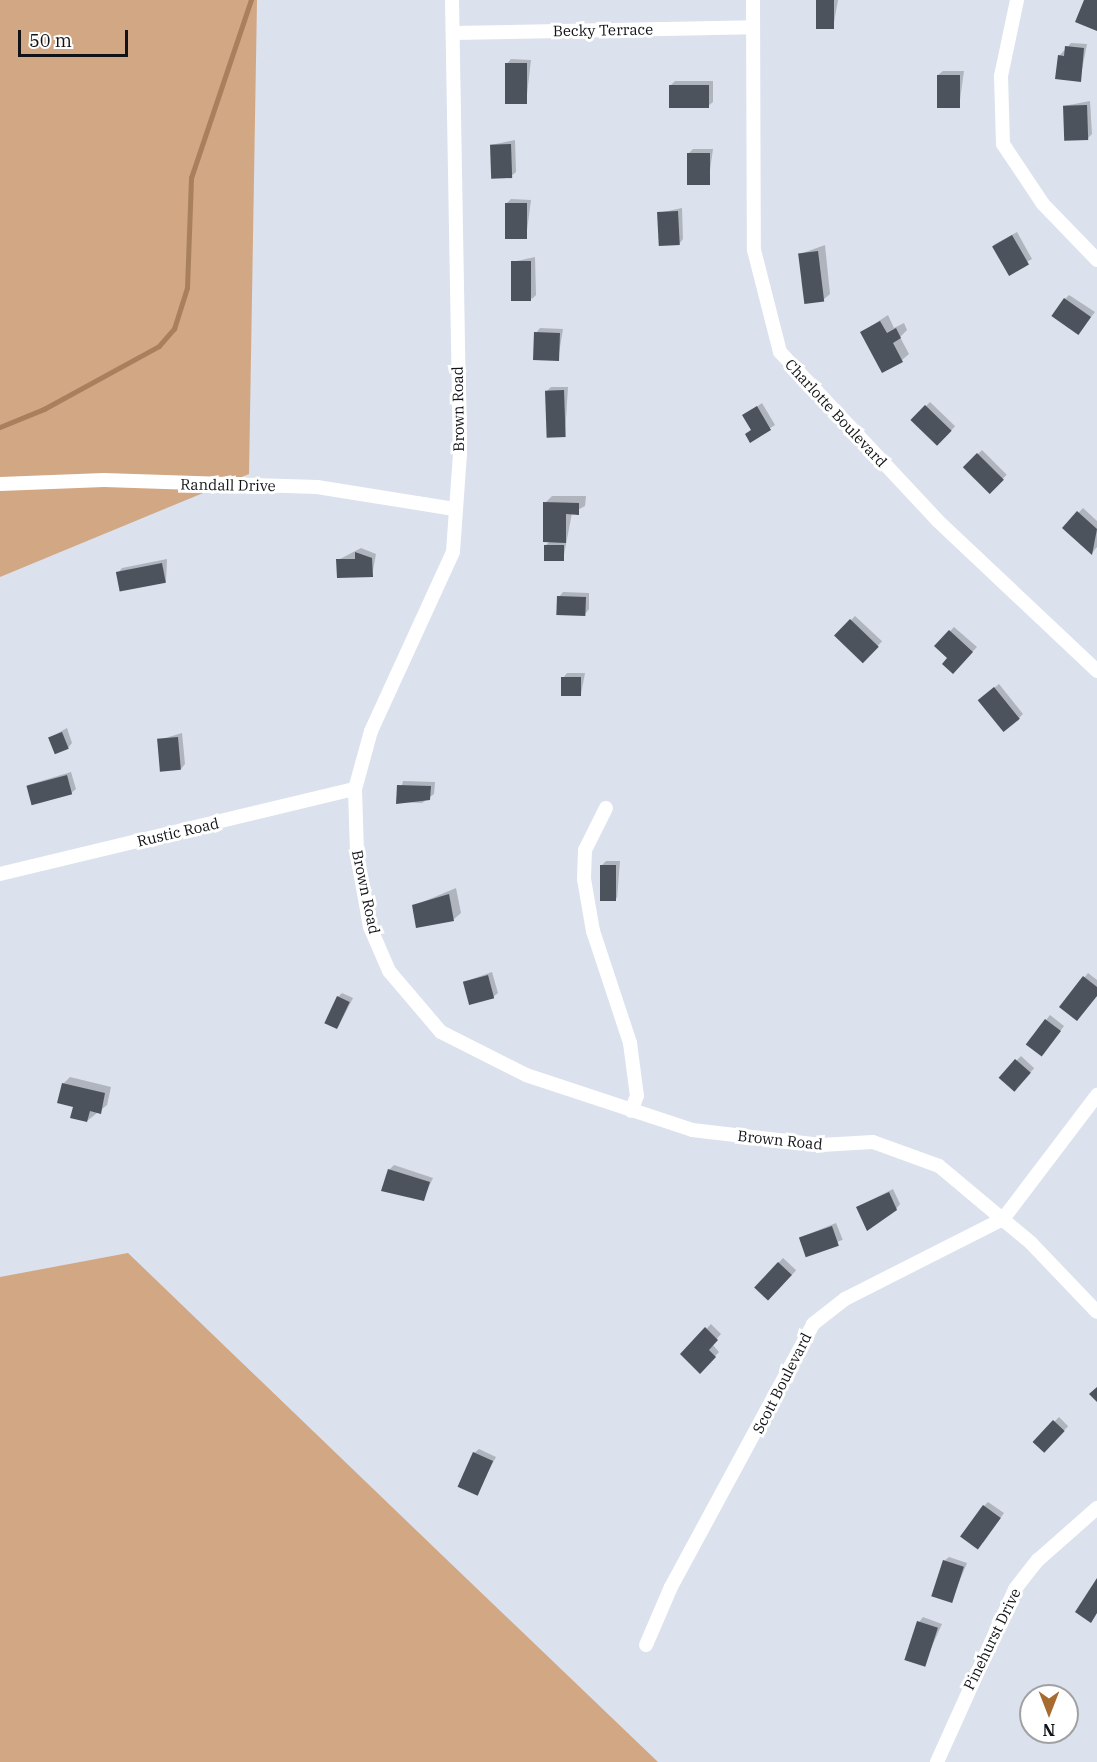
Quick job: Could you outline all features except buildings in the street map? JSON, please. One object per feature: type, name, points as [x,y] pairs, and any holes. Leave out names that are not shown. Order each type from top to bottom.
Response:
[{"type":"street","name":"Brown Road","points":[[453,0],[460,454],[454,509],[453,552],[371,731],[355,789],[357,854],[370,927],[409,1000],[441,1032],[472,1049],[526,1075],[692,1130],[821,1145],[873,1142],[939,1166],[1003,1220],[1097,1312]]},
{"type":"street","name":"Charlotte Boulevard","points":[[753,0],[754,250],[780,352],[938,522],[1097,671]]},
{"type":"street","points":[[1017,0],[1001,76],[1003,144],[1043,204],[1097,260]]},
{"type":"street","name":"Becky Terrace","points":[[453,33],[753,27]]},
{"type":"street","name":"Randall Drive","points":[[0,484],[104,480],[317,487],[454,509]]},
{"type":"street","name":"Rustic Road","points":[[0,874],[355,789]]},
{"type":"street","points":[[606,808],[585,850],[584,879],[594,931],[630,1043],[637,1096],[631,1111]]},
{"type":"street","name":"Scott Boulevard","points":[[646,1645],[670,1587],[813,1324],[845,1299],[1003,1220],[1097,1095]]},
{"type":"street","name":"Pinehurst Drive","points":[[937,1762],[1015,1589],[1038,1560],[1097,1508]]},
{"type":"shaded area","points":[[0,0],[257,0],[249,474],[0,577]]},
{"type":"shaded area","points":[[128,1253],[658,1762],[0,1762],[0,1277]]},
{"type":"waterway","points":[[0,427],[44,409],[159,346],[174,329],[187,288],[191,178],[251,0]]}]
